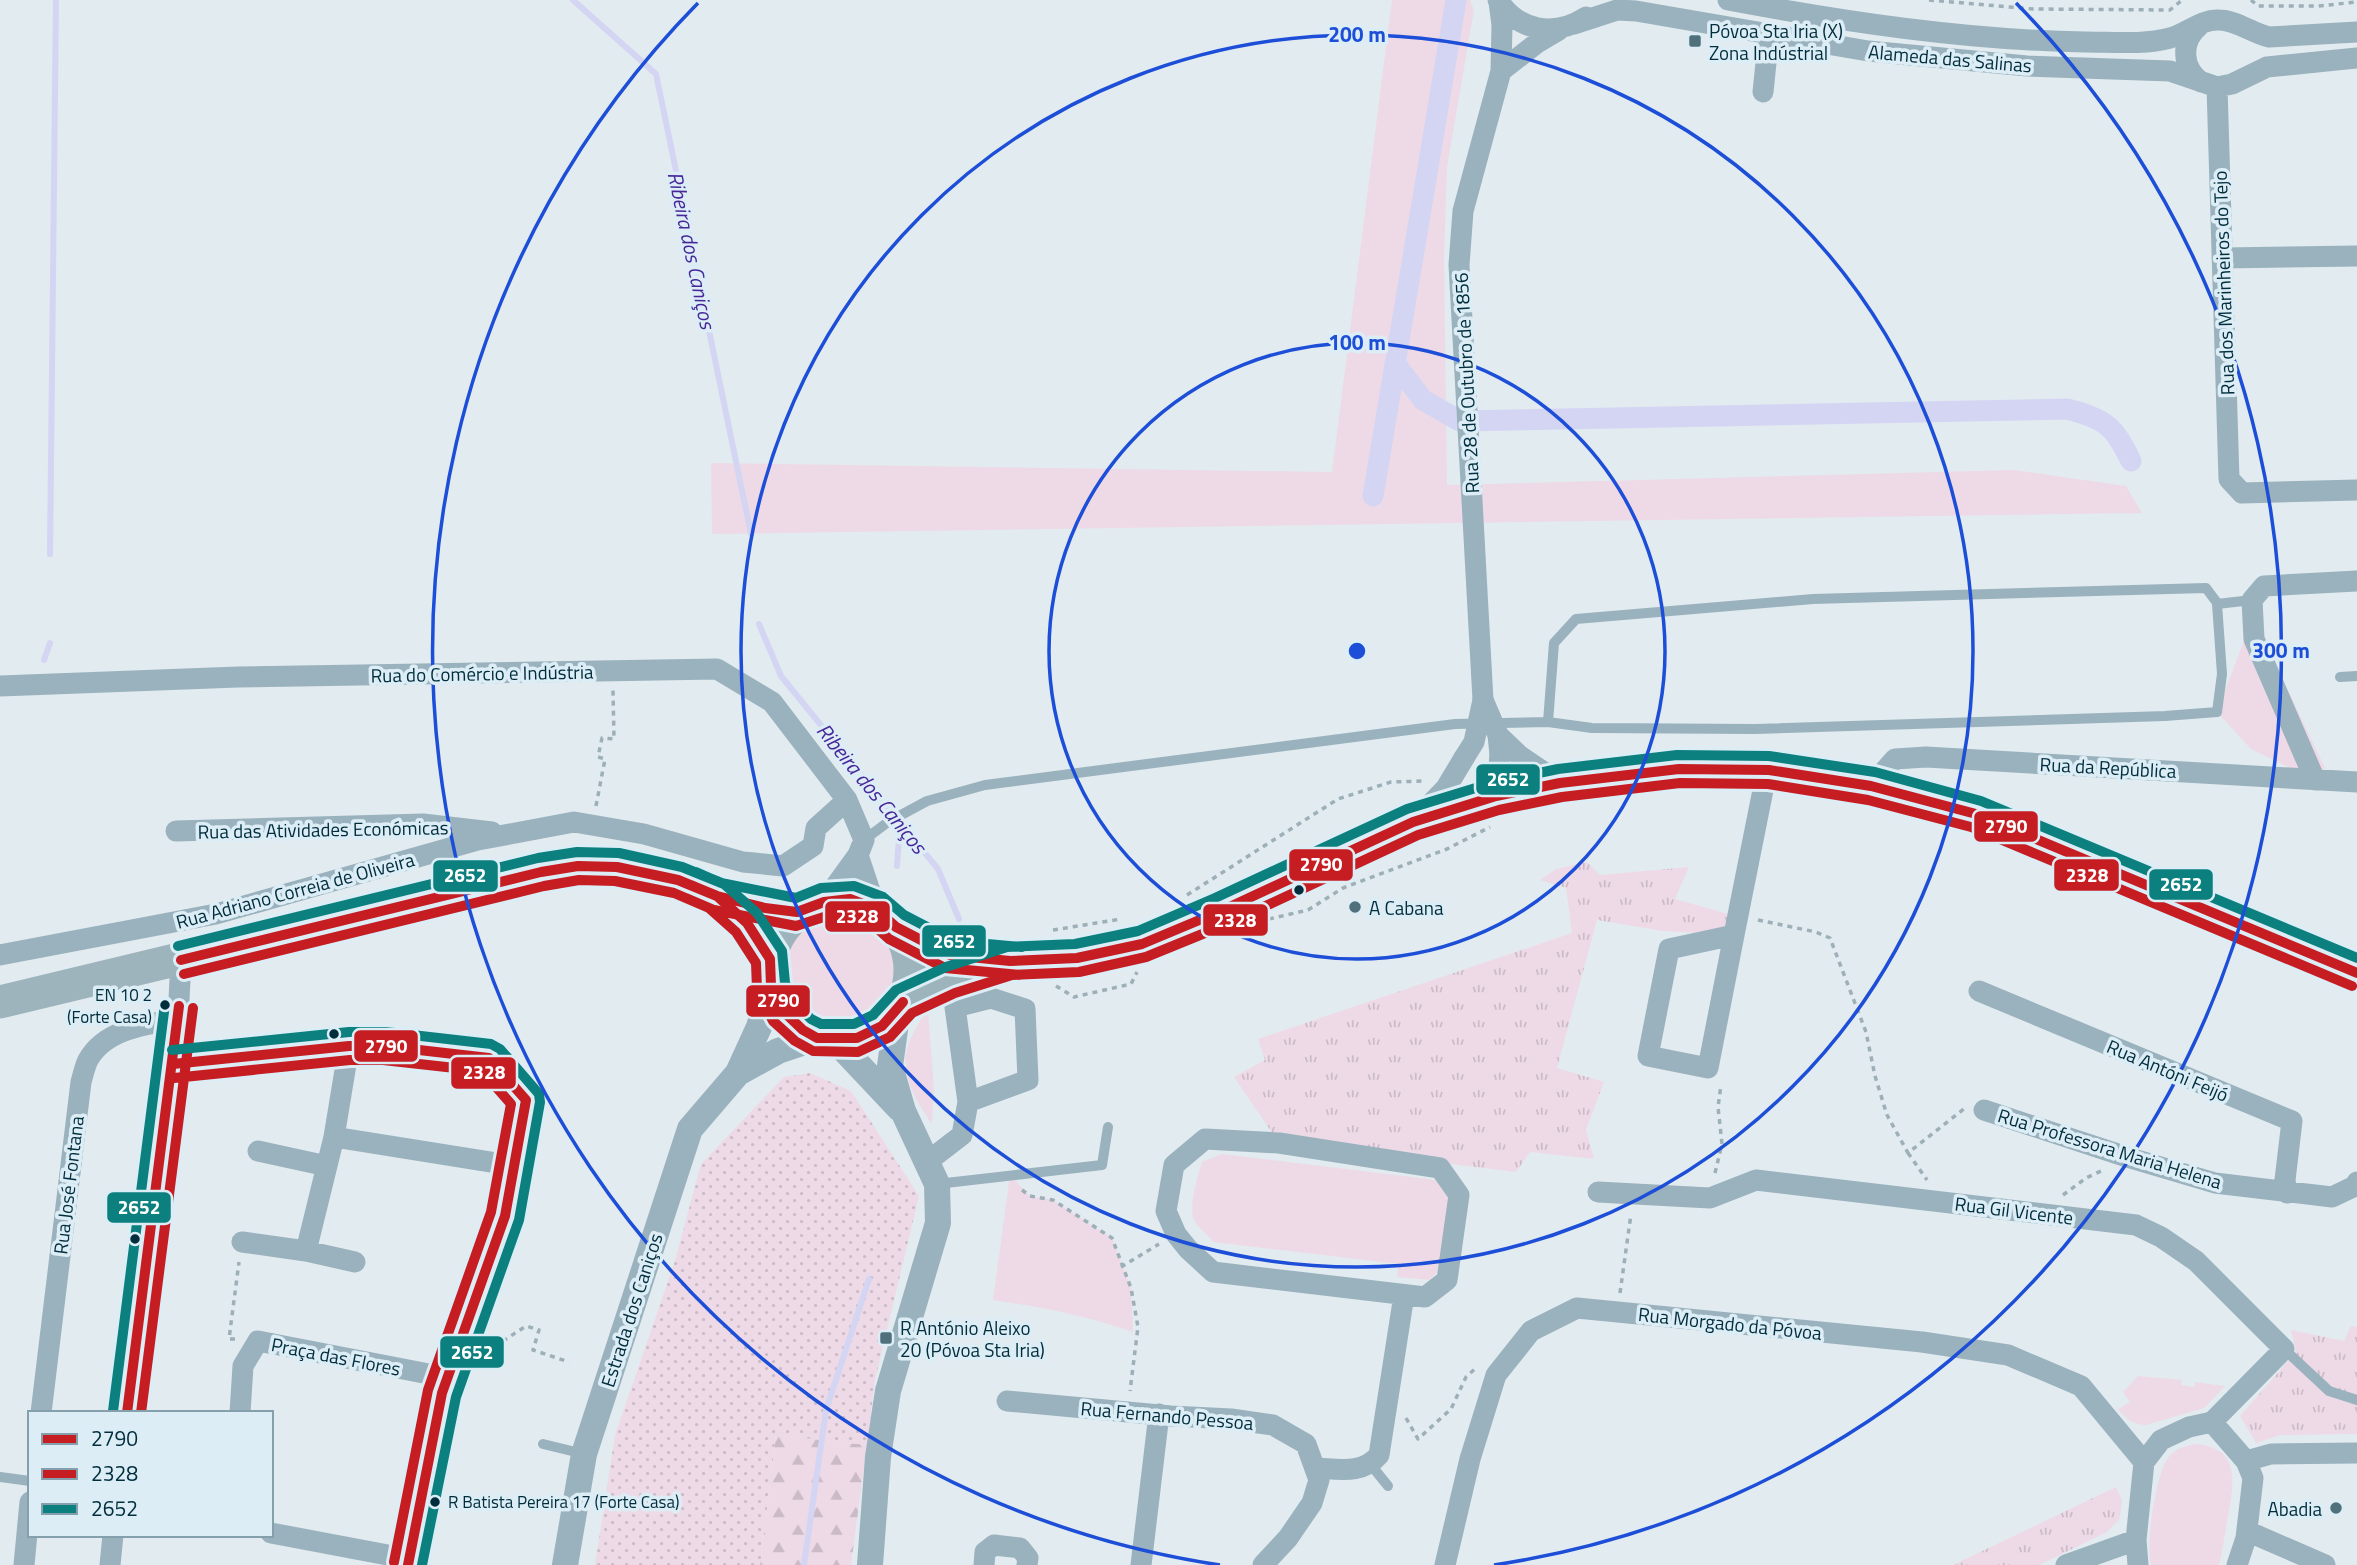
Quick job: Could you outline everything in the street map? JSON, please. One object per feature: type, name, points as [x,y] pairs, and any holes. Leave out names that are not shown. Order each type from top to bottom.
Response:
[{"type":"main road","points":[[0,1002],[527,875],[578,866],[617,867],[646,872],[678,880],[717,896],[765,908],[810,907],[850,899],[950,956],[1010,961],[1077,958],[1142,944],[1222,911],[1413,822],[1496,796],[1560,783],[1679,769],[1769,770],[1871,786],[1976,814],[2357,974]]},
{"type":"main road","points":[[717,896],[747,923],[770,973],[783,1011],[803,1030],[825,1038],[857,1038],[882,1026],[900,1005],[909,979],[908,952],[886,918]]},
{"type":"main road","points":[[770,973],[779,933],[810,907]]},
{"type":"main road","points":[[900,1005],[950,980],[1010,961]]},
{"type":"street","points":[[1501,71],[1537,43],[1586,17],[1600,0]]},
{"type":"street","name":"Alameda das Salinas","points":[[1728,0],[1772,4],[1868,24],[1978,36],[2085,42],[2159,40],[2179,35],[2209,15]]},
{"type":"street","points":[[1498,1],[1516,20],[1527,26],[1538,29],[1569,27]]},
{"type":"street","name":"Rua 28 de Outubro de 1856","points":[[1413,822],[1446,788],[1474,742],[1483,700],[1459,265],[1463,211],[1501,71],[1502,25],[1498,1]]},
{"type":"street","name":"Alameda das Salinas","points":[[1569,27],[1617,10],[1636,11],[1868,51],[2040,67],[2170,71],[2210,85]]},
{"type":"street","points":[[2357,32],[2269,37],[2209,15],[2189,37],[2185,54],[2190,71],[2210,85],[2238,81],[2267,67],[2357,58]]},
{"type":"street","points":[[2238,81],[2251,64],[2252,54],[2251,44],[2240,27]]},
{"type":"street","points":[[1763,92],[1769,34]]},
{"type":"street","name":"Rua dos Marinheiros do Tejo","points":[[2210,85],[2222,258],[2229,479],[2242,493],[2357,490]]},
{"type":"street","points":[[2222,258],[2357,256]]},
{"type":"street","points":[[2315,780],[2254,639],[2258,593],[2357,581]]},
{"type":"street","name":"Rua do Comércio e Indústria","points":[[0,686],[252,677],[717,669],[772,702],[847,800],[886,918]]},
{"type":"street","name":"Rua 28 de Outubro de 1856","points":[[1483,700],[1506,749],[1496,796]]},
{"type":"street","points":[[1506,749],[1560,783]]},
{"type":"street","name":"Rua da República","points":[[1871,786],[1895,759],[1926,757],[2357,782]]},
{"type":"street","points":[[1736,925],[1669,949],[1648,1056],[1708,1068],[1769,770]]},
{"type":"street","name":"Rua Adriano Correia de Oliveira","points":[[0,955],[216,914],[478,840],[574,821],[644,834],[743,862],[783,866],[813,846],[817,828],[847,800]]},
{"type":"street","name":"Rua das Atividades Económicas","points":[[176,831],[424,824],[512,834]]},
{"type":"street","points":[[810,907],[861,847]]},
{"type":"street","points":[[127,1411],[173,1064],[181,960]]},
{"type":"street","name":"Estrada dos Caniços","points":[[565,1565],[584,1454],[690,1129],[738,1073],[759,1027],[770,973]]},
{"type":"street","name":"Rua Antóni Feijó","points":[[1979,990],[2292,1121],[2285,1180],[2287,1193]]},
{"type":"street","points":[[932,1173],[962,1135],[968,1102],[955,1007],[992,998],[1025,1009],[1028,1080],[968,1102]]},
{"type":"street","points":[[870,1565],[878,1457],[888,1391],[938,1223],[932,1173],[903,1111],[890,1066],[900,1005]]},
{"type":"street","name":"Rua José Fontana","points":[[40,1411],[81,1082],[89,1058],[107,1040],[132,1027],[178,1019]]},
{"type":"street","points":[[825,1038],[903,1111]]},
{"type":"street","name":"Estrada dos Caniços","points":[[738,1073],[778,1051],[825,1038]]},
{"type":"street","points":[[173,1064],[349,1045],[384,1046],[489,1058],[526,1100],[505,1216],[442,1393],[409,1562],[273,1533]]},
{"type":"street","points":[[306,1251],[334,1136],[349,1045]]},
{"type":"street","name":"Rua Professora Maria Helena","points":[[1984,1110],[2215,1183],[2332,1197],[2355,1186],[2357,1182]]},
{"type":"street","points":[[334,1136],[515,1166]]},
{"type":"street","points":[[1205,1139],[1279,1143],[1440,1168],[1459,1195],[1447,1280],[1425,1297],[1213,1272],[1176,1234],[1166,1211],[1174,1165],[1205,1139]]},
{"type":"street","points":[[258,1152],[327,1166]]},
{"type":"street","name":"Rua Gil Vicente","points":[[1598,1192],[1710,1198],[1756,1180],[2136,1225],[2161,1237],[2196,1261],[2284,1349]]},
{"type":"street","points":[[242,1242],[306,1251],[355,1262]]},
{"type":"street","points":[[1263,1565],[1289,1538],[1312,1503],[1319,1480],[1315,1468],[1357,1470],[1371,1465],[1379,1455],[1404,1295]]},
{"type":"street","name":"Rua Morgado da Póvoa","points":[[1445,1565],[1470,1459],[1496,1375],[1531,1331],[1577,1308],[1922,1342],[2008,1354],[2081,1386],[2144,1461]]},
{"type":"street","name":"Praça das Flores","points":[[240,1411],[243,1366],[258,1340],[434,1374],[447,1379]]},
{"type":"street","points":[[2138,1565],[2136,1540],[2144,1461],[2161,1440],[2189,1427],[2212,1422],[2284,1349]]},
{"type":"street","name":"Rua Fernando Pessoa","points":[[1007,1401],[1273,1425],[1306,1444],[1315,1468]]},
{"type":"street","points":[[1141,1565],[1159,1414]]},
{"type":"street","points":[[2212,1422],[2246,1461],[2253,1478],[2247,1531],[2237,1565]]},
{"type":"street","points":[[2246,1461],[2271,1454],[2357,1453]]},
{"type":"street","points":[[23,1565],[28,1521]]},
{"type":"street","points":[[2247,1531],[2325,1565]]},
{"type":"street","points":[[110,1565],[113,1537]]},
{"type":"street","points":[[2066,1565],[2136,1540]]},
{"type":"street","points":[[984,1565],[985,1552],[993,1545],[1020,1548],[1028,1558],[1027,1565]]},
{"type":"lane","points":[[861,847],[888,822],[927,801],[985,785],[1455,724],[1548,722],[1592,728],[1755,729],[2217,712],[2222,674],[2218,604],[2206,588],[1813,599],[1576,620],[1554,643],[1548,722]]},
{"type":"lane","points":[[2218,604],[2258,593]]},
{"type":"lane","points":[[2340,677],[2357,676]]},
{"type":"lane","points":[[216,914],[225,949]]},
{"type":"lane","points":[[932,1173],[1102,1165],[1108,1127]]},
{"type":"lane","points":[[2284,1349],[2329,1391],[2357,1400]]},
{"type":"lane","points":[[543,1444],[584,1454]]},
{"type":"lane","points":[[1371,1465],[1388,1486]]},
{"type":"lane","points":[[0,1477],[28,1481]]},
{"type":"path","points":[[1928,0],[2033,9],[2170,10],[2182,0]]},
{"type":"path","points":[[2251,0],[2258,6],[2318,6],[2357,2]]},
{"type":"path","points":[[591,825],[605,759],[598,757],[602,738],[614,739],[613,707]]},
{"type":"path","points":[[1182,897],[1338,799]]},
{"type":"path","points":[[1047,932],[1127,918]]},
{"type":"path","points":[[1736,925],[1816,932],[1830,938],[1866,1032],[1887,1115],[1939,1201]]},
{"type":"path","points":[[1708,1068],[1722,1086],[1718,1107],[1722,1144],[1717,1169],[1709,1186],[1710,1198]]},
{"type":"path","points":[[1908,1153],[1964,1108],[1984,1110]]},
{"type":"path","points":[[2039,1213],[2086,1178],[2127,1157]]},
{"type":"path","points":[[1014,1184],[1030,1196],[1054,1200],[1112,1238],[1131,1289],[1138,1328],[1134,1373],[1126,1410]]},
{"type":"path","points":[[1618,1312],[1634,1195]]},
{"type":"path","points":[[1121,1267],[1176,1234]]},
{"type":"path","points":[[242,1242],[229,1339],[258,1340]]},
{"type":"path","points":[[483,1354],[526,1326],[539,1330],[533,1350],[569,1362]]},
{"type":"path","points":[[1388,1397],[1398,1404],[1418,1439],[1451,1409],[1466,1377],[1490,1354],[1515,1351]]},
{"type":"green space","points":[[1392,0],[1470,0],[1474,10],[1447,167],[1444,258],[1447,485],[2014,470],[2126,486],[2142,513],[712,534],[711,463],[1332,472]]},
{"type":"green space","points":[[2253,617],[2325,768],[2315,780],[2251,749],[2217,712]]},
{"type":"green space","points":[[1587,862],[1600,875],[1689,867],[1675,899],[1728,914],[1734,935],[1663,931],[1597,920],[1557,1068],[1604,1082],[1586,1130],[1594,1159],[1530,1152],[1516,1172],[1279,1143],[1234,1077],[1265,1060],[1258,1039],[1572,933],[1566,888],[1540,880],[1556,869]]},
{"type":"green space","points":[[841,913],[863,917],[881,929],[893,947],[897,969],[893,991],[881,1009],[863,1021],[841,1025],[819,1021],[801,1009],[789,991],[785,969],[789,947],[801,929],[819,917]]},
{"type":"green space","points":[[928,1011],[934,1089],[932,1124],[918,1103],[906,1070],[908,1046]]},
{"type":"green space","points":[[810,1073],[851,1091],[919,1196],[875,1380],[867,1445],[776,1435],[760,1565],[595,1565],[615,1435],[674,1264],[701,1164],[784,1077]]},
{"type":"green space","points":[[1222,1154],[1436,1180],[1449,1199],[1443,1267],[1429,1280],[1397,1277],[1399,1264],[1213,1242],[1194,1220],[1193,1199],[1202,1162]]},
{"type":"green space","points":[[1010,1175],[1030,1196],[1053,1200],[1112,1238],[1131,1288],[1133,1332],[1064,1313],[993,1300]]},
{"type":"green space","points":[[2351,1326],[2357,1327],[2357,1434],[2280,1435],[2256,1443],[2240,1416],[2296,1352],[2291,1330],[2344,1341]]},
{"type":"green space","points":[[2138,1376],[2182,1380],[2181,1385],[2194,1387],[2195,1382],[2225,1386],[2204,1408],[2146,1425],[2130,1420],[2118,1409],[2130,1402],[2123,1392]]},
{"type":"green space","points":[[776,1435],[867,1445],[851,1565],[760,1565]]},
{"type":"green space","points":[[2197,1444],[2211,1447],[2221,1453],[2228,1460],[2231,1470],[2232,1492],[2219,1565],[2151,1565],[2149,1542],[2159,1478],[2168,1458],[2174,1452]]},
{"type":"green space","points":[[2116,1487],[2122,1500],[2119,1520],[2107,1532],[2039,1565],[1953,1565]]},
{"type":"waterway","points":[[50,554],[56,0]]},
{"type":"waterway","name":"Ribeira dos Caniços","points":[[573,0],[656,74],[751,534]]},
{"type":"waterway","points":[[1373,496],[1456,0]]},
{"type":"waterway","points":[[1395,363],[1423,400],[1460,421],[2067,409],[2091,416],[2107,426],[2114,432],[2131,461]]},
{"type":"waterway","name":"Ribeira dos Caniços","points":[[759,624],[781,676],[938,869],[959,919]]},
{"type":"waterway","points":[[44,660],[50,643]]},
{"type":"waterway","points":[[897,866],[900,823]]},
{"type":"waterway","points":[[804,1565],[826,1410],[869,1279]]},
{"type":"transit line","name":"2652","points":[[178,946],[538,858],[577,852],[619,853],[682,867],[724,884],[757,913],[782,951],[785,983],[795,1003],[811,1019],[821,1024],[854,1024],[873,1015],[896,990],[946,967],[1007,947],[1075,944],[1138,931],[1407,809],[1492,783],[1558,769],[1677,755],[1769,756],[1875,772],[1981,801],[2357,958]]},
{"type":"transit line","name":"2790","points":[[181,960],[541,872],[578,866],[617,867],[678,880],[717,896],[765,908],[797,912],[824,902],[850,899],[876,909],[896,927],[950,955],[1010,961],[1077,958],[1142,944],[1221,911],[1413,822],[1496,796],[1560,783],[1679,769],[1769,770],[1871,786],[1976,814],[2357,973]]},
{"type":"transit line","name":"2328","points":[[184,974],[544,886],[579,880],[615,881],[674,893],[709,908],[736,932],[756,963],[757,989],[773,1021],[795,1041],[813,1051],[858,1052],[890,1037],[912,1013],[955,993],[1012,975],[1079,972],[1146,957],[1227,924],[1418,835],[1499,810],[1562,797],[1680,783],[1768,784],[1868,800],[1971,827],[2352,986]]},
{"type":"transit line","name":"2652","points":[[696,872],[721,883],[796,898],[821,888],[854,886],[883,897],[904,915],[954,941],[1022,947]]},
{"type":"transit line","name":"2790","points":[[691,885],[717,896],[747,923],[770,959],[771,986],[783,1011],[803,1030],[817,1038],[857,1038],[882,1026],[903,1002]]},
{"type":"transit line","name":"2328","points":[[686,898],[714,910],[796,926],[827,916],[848,913],[869,921],[889,939],[945,968],[1020,975]]},
{"type":"transit line","name":"2652","points":[[113,1411],[165,1004]]},
{"type":"transit line","name":"2790","points":[[127,1411],[179,1006]]},
{"type":"transit line","name":"2328","points":[[141,1411],[193,1008]]},
{"type":"transit line","name":"2652","points":[[172,1050],[349,1032],[386,1032],[491,1044],[500,1049],[539,1094],[540,1102],[519,1220],[456,1397],[422,1565]]},
{"type":"transit line","name":"2790","points":[[173,1064],[349,1046],[384,1046],[489,1058],[526,1100],[505,1216],[442,1393],[408,1565]]},
{"type":"transit line","name":"2328","points":[[174,1078],[350,1060],[383,1060],[482,1071],[511,1104],[491,1212],[428,1390],[394,1562]]},
{"type":"place","name":"Póvoa Sta Iria (X) Zona Indústrial","points":[[1695,41]]},
{"type":"place","name":"A Cabana","points":[[1355,907]]},
{"type":"place","name":"EN 10 2 (Forte Casa)","points":[[165,1005]]},
{"type":"place","name":"R António Aleixo 20 (Póvoa Sta Iria)","points":[[886,1338]]},
{"type":"place","name":"R Batista Pereira 17 (Forte Casa)","points":[[435,1502]]},
{"type":"place","name":"Abadia","points":[[2336,1508]]}]
